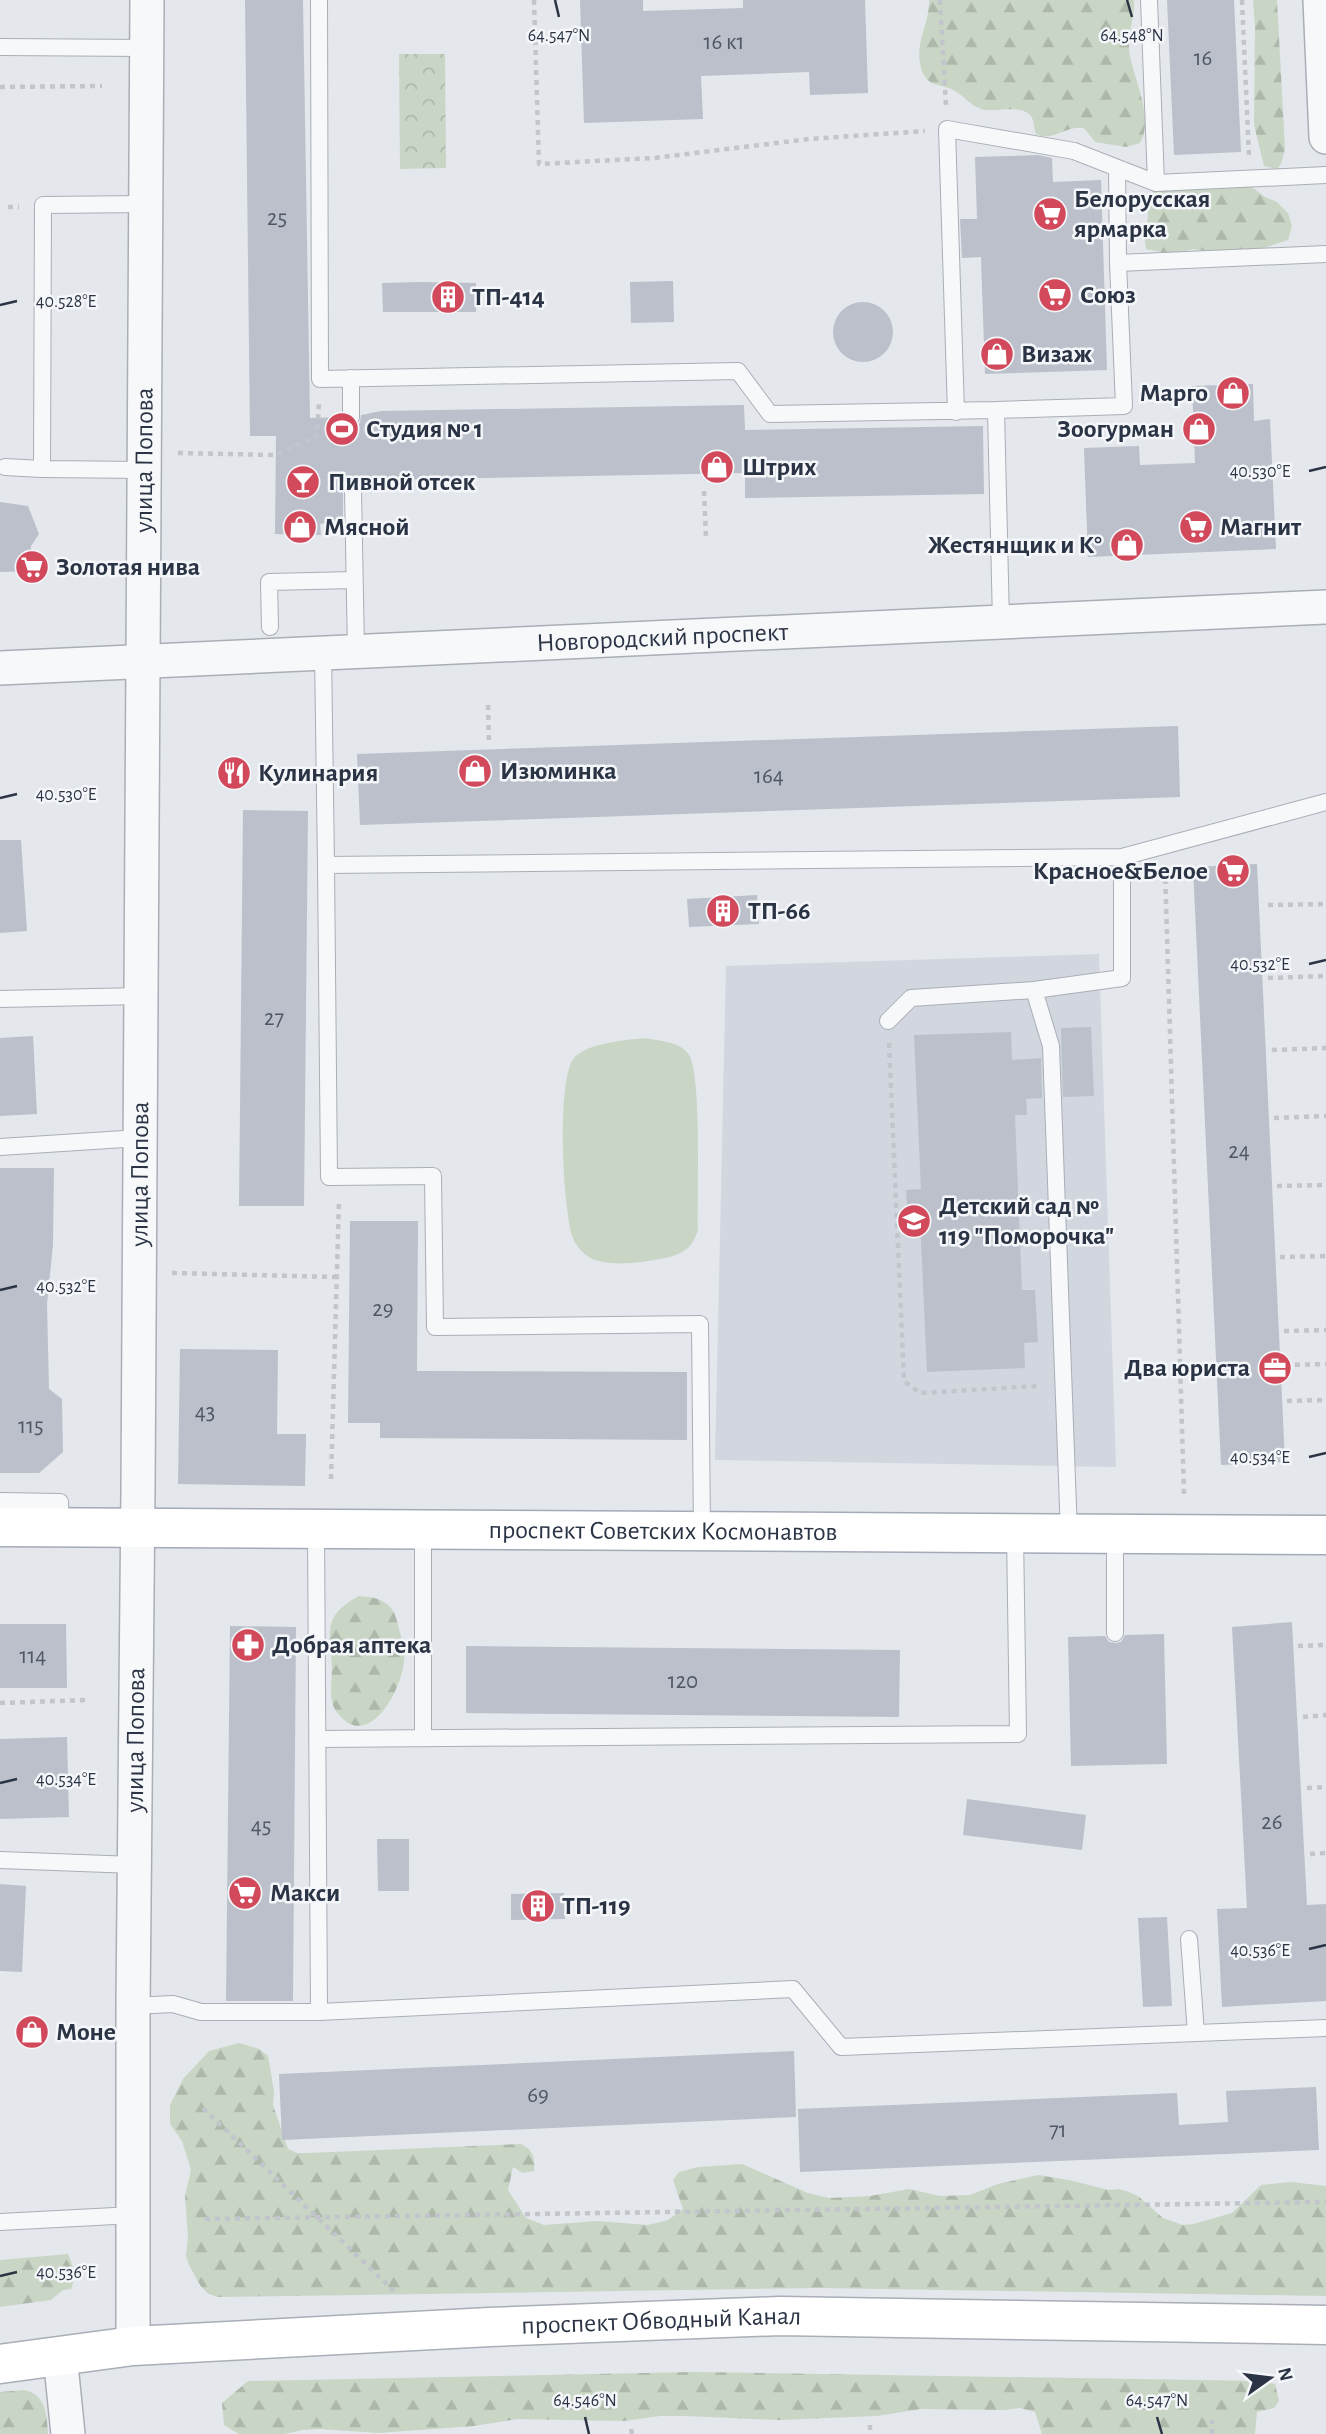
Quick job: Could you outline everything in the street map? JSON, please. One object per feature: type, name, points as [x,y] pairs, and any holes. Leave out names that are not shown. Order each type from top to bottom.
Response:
[{"type":"main road","name":"проспект Советских Космонавтов","points":[[0,1527],[1326,1535]]},
{"type":"main road","name":"проспект Обводный Канал","points":[[0,2364],[133,2346],[490,2327],[779,2316],[1326,2325]]},
{"type":"street","name":"улица Попова","points":[[133,2346],[132,2006],[138,1528],[147,0]]},
{"type":"street","points":[[1320,0],[1326,137]]},
{"type":"street","name":"Новгородский проспект","points":[[0,668],[1326,607]]},
{"type":"street","points":[[60,2356],[68,2434]]},
{"type":"lane","points":[[319,0],[320,379],[738,371],[770,414],[956,412],[1124,406],[1116,168]]},
{"type":"lane","points":[[1149,0],[1156,183]]},
{"type":"lane","points":[[0,47],[147,48]]},
{"type":"lane","points":[[956,412],[947,129],[1074,151],[1156,183],[1326,175]]},
{"type":"lane","points":[[42,469],[43,205],[146,204]]},
{"type":"lane","points":[[1118,263],[1326,254]]},
{"type":"lane","points":[[351,378],[351,417]]},
{"type":"lane","points":[[996,410],[1001,622]]},
{"type":"lane","points":[[5,467],[145,470]]},
{"type":"lane","points":[[353,489],[354,580],[340,651],[326,865],[329,1177],[433,1176],[435,1327],[699,1324],[702,1531]]},
{"type":"lane","points":[[270,626],[269,582],[354,580]]},
{"type":"lane","points":[[326,865],[1122,857],[1326,802]]},
{"type":"lane","points":[[888,1021],[911,998],[1034,990],[1122,978],[1122,857]]},
{"type":"lane","points":[[1034,990],[1051,1046],[1069,1534]]},
{"type":"lane","points":[[0,999],[141,996]]},
{"type":"lane","points":[[0,1147],[140,1138]]},
{"type":"lane","points":[[0,1501],[60,1502],[61,1528]]},
{"type":"lane","points":[[316,1529],[319,2012]]},
{"type":"lane","points":[[423,1530],[423,1737]]},
{"type":"lane","points":[[317,1739],[1018,1734],[1015,1533]]},
{"type":"lane","points":[[1115,1534],[1115,1633]]},
{"type":"lane","points":[[0,1860],[134,1865]]},
{"type":"lane","points":[[1189,1940],[1196,2033]]},
{"type":"lane","points":[[132,2006],[173,2004],[201,2012],[319,2012],[793,1989],[841,2047],[1326,2028]]},
{"type":"lane","points":[[0,2222],[134,2215]]},
{"type":"path","points":[[534,0],[539,164],[654,158],[809,139],[947,129],[940,0]]},
{"type":"path","points":[[1242,0],[1250,178]]},
{"type":"path","points":[[0,87],[102,86]]},
{"type":"path","points":[[174,453],[276,455],[317,436],[320,379]]},
{"type":"path","points":[[704,491],[706,537]]},
{"type":"path","points":[[488,705],[489,744]]},
{"type":"path","points":[[1164,846],[1184,1494]]},
{"type":"path","points":[[1268,905],[1326,904]]},
{"type":"path","points":[[1268,978],[1326,975]]},
{"type":"path","points":[[888,1021],[904,1381],[920,1393],[1064,1385]]},
{"type":"path","points":[[1272,1050],[1326,1048]]},
{"type":"path","points":[[1274,1118],[1326,1116]]},
{"type":"path","points":[[331,1479],[340,1177]]},
{"type":"path","points":[[1276,1186],[1326,1185]]},
{"type":"path","points":[[1280,1257],[1326,1256]]},
{"type":"path","points":[[164,1272],[335,1277]]},
{"type":"path","points":[[1284,1331],[1326,1329]]},
{"type":"path","points":[[1285,1365],[1326,1364]]},
{"type":"path","points":[[1287,1401],[1326,1400]]},
{"type":"path","points":[[1298,1646],[1326,1645]]},
{"type":"path","points":[[0,1703],[86,1700]]},
{"type":"path","points":[[1303,1717],[1326,1715]]},
{"type":"path","points":[[1307,1788],[1326,1787]]},
{"type":"path","points":[[1310,1854],[1326,1853]]},
{"type":"path","points":[[203,2108],[394,2291]]},
{"type":"path","points":[[205,2219],[1326,2202]]},
{"type":"path","points":[[1212,2420],[1212,2434]]},
{"type":"path","points":[[870,2425],[870,2434]]},
{"type":"shaded area","name":"Детский сад № 119 \"Поморочка\"","points":[[1099,954],[1116,1467],[715,1460],[726,966]]},
{"type":"green space","points":[[929,0],[1134,0],[1129,49],[1144,112],[1144,134],[1140,143],[1126,147],[1095,142],[1084,128],[1042,136],[1036,134],[1032,118],[1025,112],[1014,109],[982,109],[955,91],[929,81],[922,72],[919,50]]},
{"type":"green space","points":[[1253,0],[1277,0],[1285,149],[1277,169],[1264,166],[1254,125]]},
{"type":"green space","points":[[399,54],[445,54],[446,168],[400,169]]},
{"type":"green space","points":[[1249,185],[1277,202],[1288,213],[1292,226],[1288,240],[1260,249],[1218,253],[1193,249],[1172,254],[1146,249],[1144,235],[1148,217],[1147,199],[1154,190]]},
{"type":"green space","points":[[645,1038],[669,1042],[685,1050],[693,1068],[698,1139],[698,1229],[689,1247],[673,1256],[632,1263],[601,1262],[586,1255],[578,1247],[569,1224],[563,1146],[568,1071],[574,1058],[588,1049],[607,1043]]},
{"type":"green space","points":[[359,1596],[378,1599],[390,1607],[397,1621],[404,1657],[402,1673],[390,1701],[371,1722],[359,1726],[348,1723],[336,1711],[331,1696],[330,1627],[338,1611]]},
{"type":"green space","points":[[239,2043],[259,2049],[268,2056],[274,2091],[273,2105],[288,2149],[307,2153],[521,2144],[532,2155],[534,2171],[523,2173],[513,2167],[508,2190],[526,2218],[544,2225],[597,2221],[648,2225],[668,2220],[683,2209],[673,2180],[679,2172],[698,2167],[742,2164],[808,2193],[829,2198],[870,2196],[909,2189],[940,2196],[970,2195],[998,2184],[1038,2175],[1129,2192],[1138,2196],[1163,2218],[1183,2225],[1232,2213],[1261,2185],[1291,2182],[1326,2186],[1326,2296],[820,2288],[217,2297],[207,2293],[200,2285],[186,2256],[188,2236],[185,2196],[191,2170],[182,2141],[170,2124],[170,2105],[183,2079],[209,2051]]},
{"type":"green space","points":[[68,2254],[74,2275],[71,2289],[63,2290],[51,2300],[0,2307],[0,2260]]},
{"type":"green space","points":[[693,2372],[1262,2381],[1275,2384],[1279,2401],[1274,2408],[1257,2412],[1255,2434],[1042,2434],[1035,2412],[1020,2408],[921,2409],[877,2416],[778,2420],[685,2416],[624,2421],[517,2419],[474,2426],[378,2433],[320,2429],[285,2434],[239,2434],[224,2425],[222,2403],[248,2381]]},
{"type":"green space","points":[[24,2390],[37,2396],[44,2406],[48,2434],[0,2434],[0,2392]]},
{"type":"building","points":[[245,0],[303,0],[310,418],[341,417],[345,426],[352,427],[360,423],[361,415],[381,411],[744,405],[745,430],[983,426],[984,494],[745,498],[745,473],[382,480],[363,486],[359,481],[352,480],[347,481],[343,490],[343,520],[320,524],[321,535],[275,534],[276,436],[250,436]]},
{"type":"building","points":[[580,0],[643,0],[643,11],[743,8],[743,0],[865,0],[868,93],[810,95],[809,72],[701,76],[703,119],[584,123]]},
{"type":"building","points":[[1167,0],[1234,0],[1241,152],[1174,155]]},
{"type":"building","points":[[1038,155],[1052,158],[1053,182],[1101,180],[1107,370],[985,374],[981,257],[962,258],[960,219],[977,219],[975,157]]},
{"type":"building","points":[[673,281],[674,322],[631,323],[630,282]]},
{"type":"building","points":[[382,283],[476,283],[476,312],[383,312]]},
{"type":"building","points":[[863,302],[884,311],[893,332],[884,353],[863,362],[842,353],[833,332],[842,311]]},
{"type":"building","points":[[1253,384],[1254,421],[1270,419],[1276,549],[1088,557],[1084,448],[1139,446],[1140,465],[1195,463],[1192,386]]},
{"type":"building","points":[[0,502],[28,506],[39,534],[31,546],[30,571],[0,572]]},
{"type":"building","points":[[1178,726],[1180,797],[360,825],[357,754]]},
{"type":"building","points":[[243,810],[308,811],[304,1206],[239,1206]]},
{"type":"building","points":[[0,840],[21,840],[27,931],[0,933]]},
{"type":"building","points":[[1257,864],[1285,1462],[1221,1465],[1193,867]]},
{"type":"building","name":"ТП-66","points":[[757,895],[759,924],[689,927],[687,899]]},
{"type":"building","points":[[1091,1027],[1094,1096],[1063,1097],[1061,1028]]},
{"type":"building","points":[[1011,1032],[1012,1060],[1041,1058],[1042,1098],[1026,1099],[1027,1115],[1015,1115],[1022,1290],[1035,1290],[1038,1342],[1024,1343],[1025,1368],[927,1372],[920,1219],[908,1219],[906,1190],[921,1189],[914,1035]]},
{"type":"building","points":[[33,1036],[37,1114],[0,1116],[0,1038]]},
{"type":"building","points":[[0,1168],[54,1168],[53,1245],[47,1304],[49,1389],[62,1399],[63,1452],[39,1473],[0,1473]]},
{"type":"building","points":[[350,1221],[418,1221],[417,1371],[687,1372],[687,1440],[380,1438],[380,1423],[348,1423]]},
{"type":"building","points":[[180,1349],[278,1350],[277,1434],[306,1434],[305,1486],[178,1484]]},
{"type":"building","points":[[1292,1622],[1307,1905],[1326,1904],[1326,2001],[1222,2007],[1217,1909],[1247,1908],[1232,1627]]},
{"type":"building","points":[[0,1624],[66,1624],[67,1688],[0,1688]]},
{"type":"building","points":[[230,1626],[296,1627],[293,2001],[226,2001]]},
{"type":"building","points":[[1164,1634],[1167,1764],[1071,1766],[1068,1637],[1105,1636],[1109,1642],[1116,1643],[1121,1642],[1125,1635]]},
{"type":"building","points":[[466,1646],[900,1650],[899,1717],[466,1713]]},
{"type":"building","points":[[67,1737],[69,1817],[0,1819],[0,1739]]},
{"type":"building","points":[[967,1799],[1086,1815],[1082,1850],[963,1835]]},
{"type":"building","points":[[377,1839],[409,1839],[409,1891],[378,1891]]},
{"type":"building","points":[[0,1884],[26,1886],[22,1972],[0,1971]]},
{"type":"building","name":"ТП-119","points":[[564,1893],[565,1919],[511,1920],[511,1894]]},
{"type":"building","points":[[1167,1917],[1172,2006],[1143,2007],[1138,1918]]},
{"type":"building","points":[[794,2051],[796,2117],[282,2140],[279,2074]]},
{"type":"building","points":[[1316,2087],[1319,2150],[800,2172],[798,2109],[1177,2093],[1179,2125],[1228,2122],[1226,2091]]},
{"type":"place","name":"Белорусская ярмарка","points":[[1050,214]]},
{"type":"place","name":"Союз","points":[[1055,295]]},
{"type":"place","name":"ТП-414","points":[[448,297]]},
{"type":"place","name":"Визаж","points":[[997,354]]},
{"type":"place","name":"Марго","points":[[1233,393]]},
{"type":"place","name":"Студия № 1","points":[[342,429]]},
{"type":"place","name":"Зоогурман","points":[[1199,429]]},
{"type":"place","name":"Штрих","points":[[717,467]]},
{"type":"place","name":"Пивной отсек","points":[[303,482]]},
{"type":"place","name":"Мясной","points":[[300,527]]},
{"type":"place","name":"Магнит","points":[[1196,527]]},
{"type":"place","name":"Жестянщик и К°","points":[[1127,545]]},
{"type":"place","name":"Золотая нива","points":[[32,567]]},
{"type":"place","name":"Изюминка","points":[[475,771]]},
{"type":"place","name":"Кулинария","points":[[234,773]]},
{"type":"place","name":"Красное&Белое","points":[[1233,871]]},
{"type":"place","name":"ТП-66","points":[[723,911]]},
{"type":"place","name":"Детский сад № 119 \"Поморочка\"","points":[[914,1221]]},
{"type":"place","name":"Два юриста","points":[[1275,1368]]},
{"type":"place","name":"Добрая аптека","points":[[248,1645]]},
{"type":"place","name":"Макси","points":[[245,1893]]},
{"type":"place","name":"ТП-119","points":[[538,1906]]},
{"type":"place","name":"Моне","points":[[32,2032]]}]
